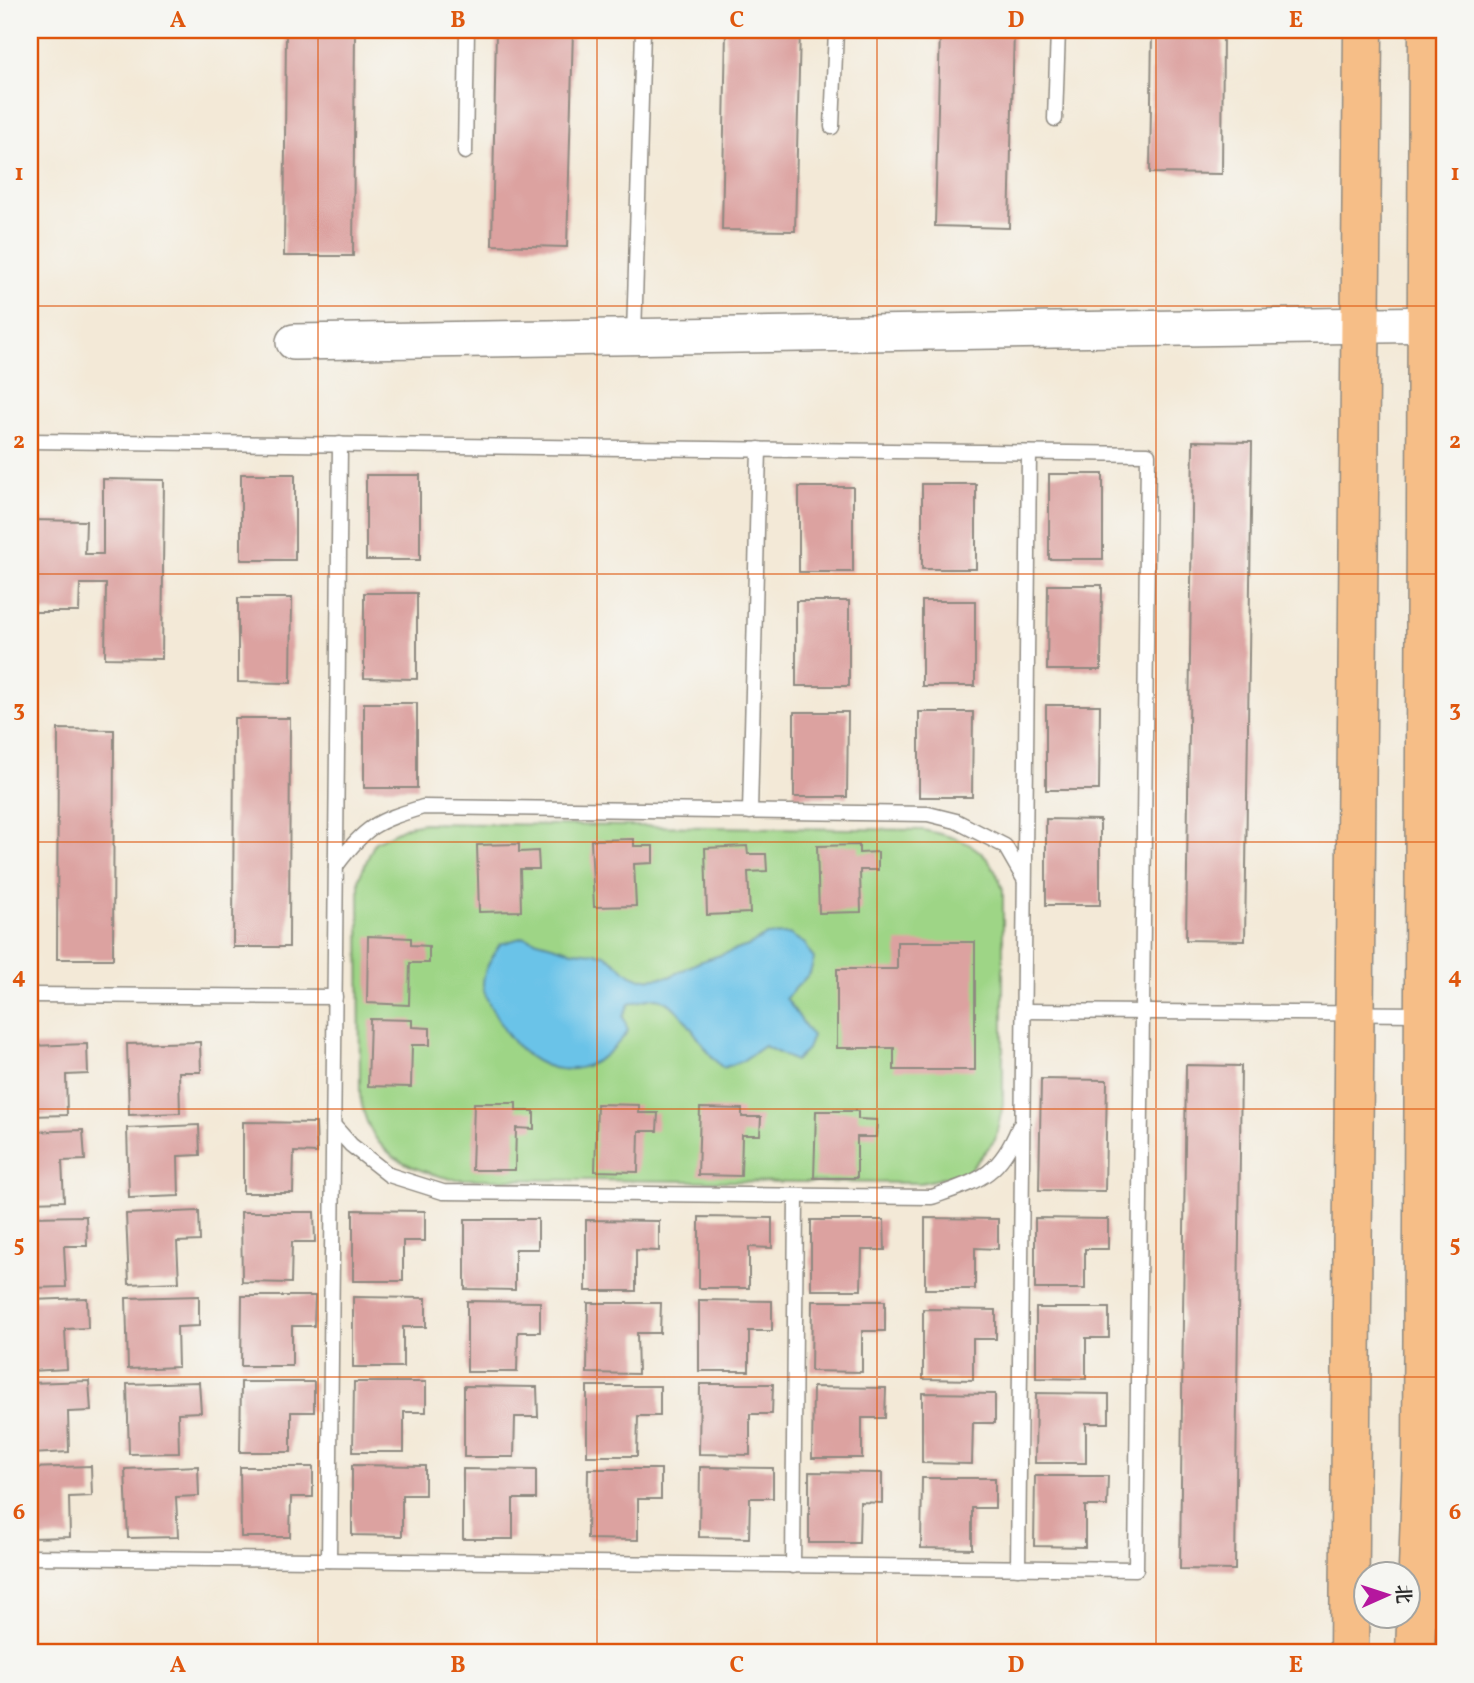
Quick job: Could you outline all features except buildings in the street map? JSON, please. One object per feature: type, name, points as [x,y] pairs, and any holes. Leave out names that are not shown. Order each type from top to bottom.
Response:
[{"type":"main road","points":[[1349,1653],[1363,30]]},
{"type":"main road","points":[[1415,1653],[1422,1456],[1424,1014],[1435,324],[1428,30]]},
{"type":"street","points":[[294,342],[1360,323],[1435,324]]},
{"type":"lane","points":[[465,152],[467,30]]},
{"type":"lane","points":[[634,336],[643,30]]},
{"type":"lane","points":[[832,127],[836,30]]},
{"type":"lane","points":[[1055,119],[1058,30]]},
{"type":"lane","points":[[30,441],[1148,454],[1136,1569],[30,1557]]},
{"type":"lane","points":[[329,1560],[340,444]]},
{"type":"lane","points":[[750,811],[759,449]]},
{"type":"lane","points":[[1018,1568],[1029,453]]},
{"type":"lane","points":[[336,866],[354,842],[377,821],[423,807],[928,814],[956,821],[1005,846],[1025,880]]},
{"type":"lane","points":[[30,995],[335,997]]},
{"type":"lane","points":[[1024,1011],[1424,1014]]},
{"type":"lane","points":[[334,1126],[351,1145],[389,1175],[443,1192],[932,1197],[979,1181],[1007,1156],[1023,1119]]},
{"type":"lane","points":[[793,1566],[796,1196]]},
{"type":"green space","points":[[424,823],[923,830],[963,841],[983,854],[1003,890],[1003,1105],[995,1140],[968,1172],[921,1183],[451,1179],[402,1162],[379,1143],[370,1130],[360,1095],[359,878],[375,842],[408,826]]},
{"type":"water","points":[[789,934],[805,944],[814,959],[810,973],[786,998],[812,1036],[807,1049],[795,1061],[764,1046],[742,1061],[723,1068],[674,1007],[656,998],[629,1004],[623,1016],[628,1031],[612,1049],[596,1061],[579,1068],[562,1069],[545,1065],[529,1056],[514,1042],[492,1009],[483,984],[487,968],[500,944],[524,937],[573,951],[605,954],[631,975],[641,979],[669,977],[699,962],[748,946],[767,935]]}]
